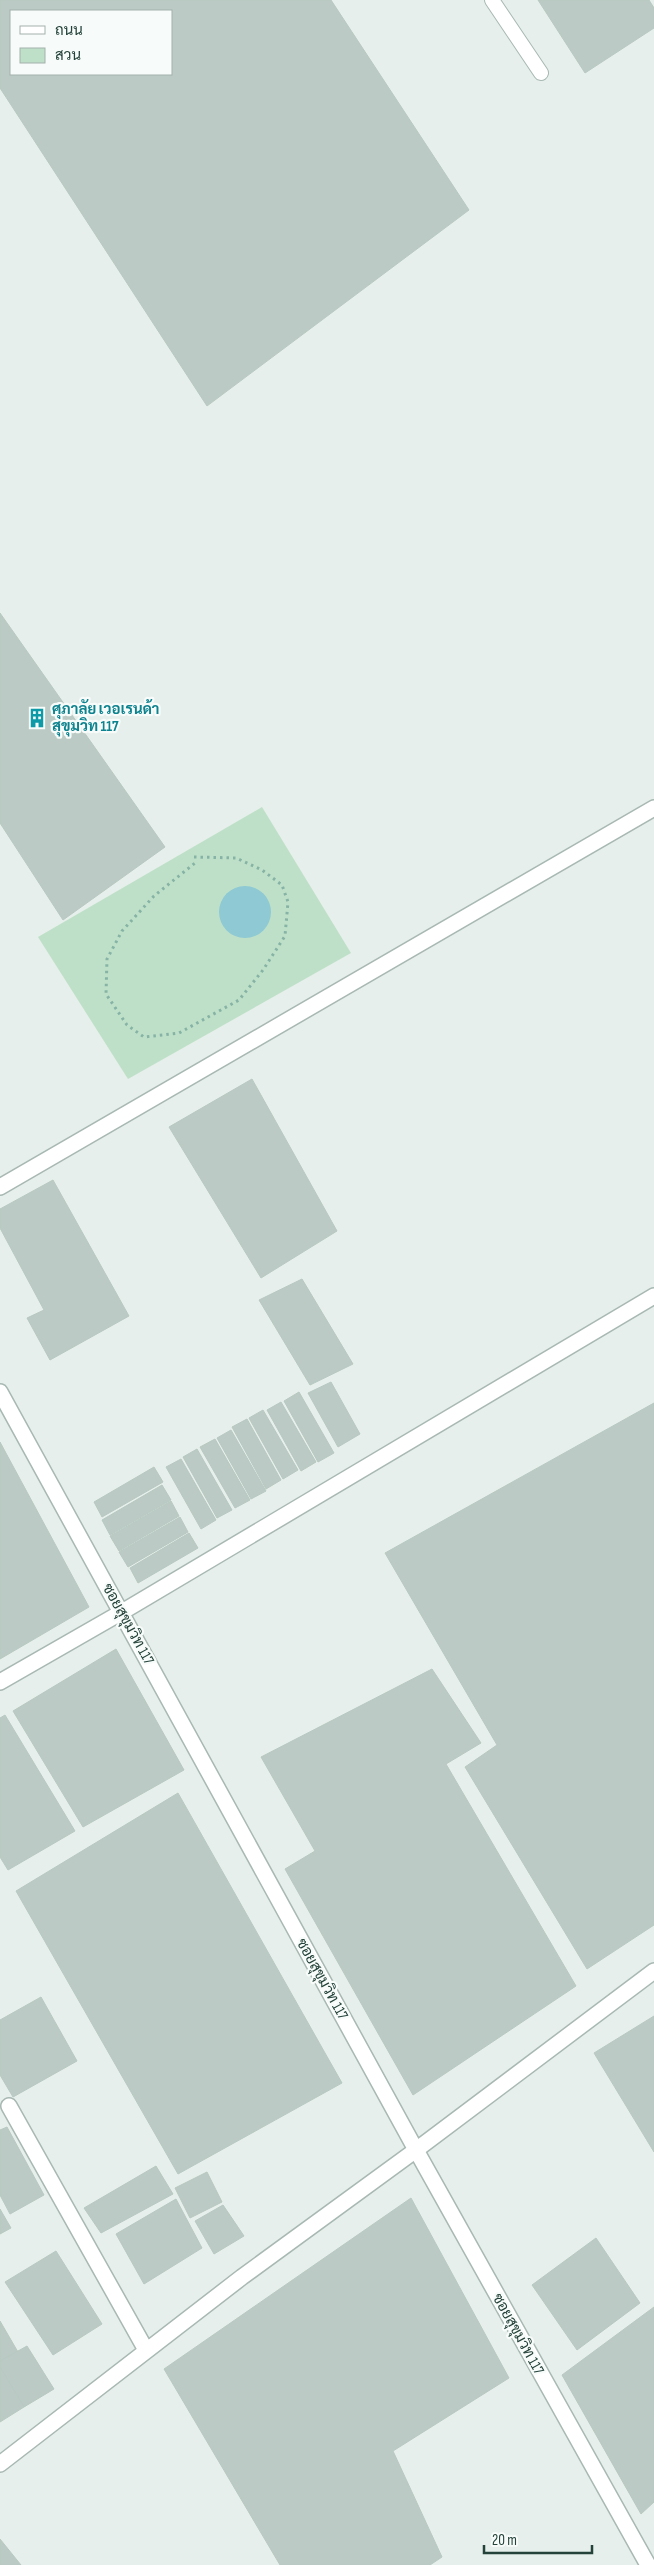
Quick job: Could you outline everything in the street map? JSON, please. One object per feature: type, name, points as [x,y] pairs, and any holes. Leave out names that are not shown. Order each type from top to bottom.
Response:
[{"type":"street","points":[[0,1187],[654,808]]},
{"type":"street","points":[[0,1682],[122,1612],[654,1296]]},
{"type":"street","name":"ซอยสุขุมวิท 117","points":[[0,1392],[644,2563]]},
{"type":"street","points":[[0,2464],[146,2350],[654,1971]]},
{"type":"street","points":[[9,2106],[146,2350]]},
{"type":"lane","points":[[492,0],[541,73]]},
{"type":"path","points":[[194,857],[236,858],[262,870],[282,885],[288,902],[284,936],[263,970],[239,1000],[179,1033],[144,1037],[127,1025],[106,994],[107,959],[122,931],[154,896],[195,862]]},
{"type":"green space","points":[[262,807],[351,953],[128,1079],[38,937]]},
{"type":"water","points":[[245,886],[259,890],[267,898],[271,912],[267,926],[259,934],[245,938],[231,934],[223,926],[219,912],[223,898],[231,890]]},
{"type":"building","points":[[0,0],[331,0],[469,210],[207,406],[0,88]]},
{"type":"building","points":[[538,0],[649,0],[654,8],[654,28],[585,73]]},
{"type":"building","name":"ศุภาลัย เวอเรนด้า สุขุมวิท 117","points":[[0,613],[165,847],[63,920],[0,823]]},
{"type":"building","points":[[252,1079],[337,1231],[261,1278],[169,1127]]},
{"type":"building","points":[[53,1180],[129,1316],[50,1360],[27,1318],[44,1310],[0,1228],[0,1209]]},
{"type":"building","points":[[302,1279],[353,1364],[310,1385],[259,1300]]},
{"type":"building","points":[[331,1382],[360,1434],[338,1447],[308,1393]]},
{"type":"building","points":[[299,1392],[334,1453],[318,1462],[284,1401]]},
{"type":"building","points":[[281,1402],[316,1462],[301,1471],[267,1410]]},
{"type":"building","points":[[654,1403],[654,1925],[587,1969],[465,1767],[497,1745],[385,1553]]},
{"type":"building","points":[[263,1410],[298,1470],[283,1479],[249,1418]]},
{"type":"building","points":[[247,1419],[281,1480],[266,1489],[232,1427]]},
{"type":"building","points":[[231,1430],[266,1491],[251,1499],[217,1438]]},
{"type":"building","points":[[215,1439],[250,1500],[235,1508],[200,1447]]},
{"type":"building","points":[[0,1442],[89,1607],[0,1659]]},
{"type":"building","points":[[197,1449],[232,1510],[217,1518],[183,1457]]},
{"type":"building","points":[[181,1459],[216,1520],[201,1529],[166,1467]]},
{"type":"building","points":[[154,1467],[163,1482],[102,1517],[94,1502]]},
{"type":"building","points":[[162,1485],[171,1500],[110,1535],[102,1520]]},
{"type":"building","points":[[171,1501],[179,1516],[119,1551],[110,1536]]},
{"type":"building","points":[[180,1517],[188,1532],[128,1567],[119,1552]]},
{"type":"building","points":[[189,1533],[198,1548],[138,1583],[130,1568]]},
{"type":"building","points":[[116,1649],[184,1770],[83,1827],[13,1711]]},
{"type":"building","points":[[432,1669],[481,1743],[446,1764],[576,1986],[413,2095],[285,1869],[315,1851],[261,1757]]},
{"type":"building","points":[[5,1715],[75,1831],[8,1870],[0,1857],[0,1718]]},
{"type":"building","points":[[178,1793],[342,2083],[178,2174],[16,1891]]},
{"type":"building","points":[[41,1997],[77,2061],[13,2097],[0,2075],[0,2020]]},
{"type":"building","points":[[654,2016],[654,2152],[594,2053]]},
{"type":"building","points":[[7,2127],[44,2195],[10,2214],[0,2195],[0,2130]]},
{"type":"building","points":[[156,2166],[173,2194],[101,2233],[84,2208]]},
{"type":"building","points":[[207,2172],[222,2202],[190,2218],[175,2188]]},
{"type":"building","points":[[411,2198],[509,2378],[393,2451],[442,2557],[430,2565],[280,2565],[164,2369]]},
{"type":"building","points":[[176,2199],[202,2248],[144,2284],[116,2234]]},
{"type":"building","points":[[223,2205],[244,2236],[214,2254],[195,2221]]},
{"type":"building","points":[[0,2209],[11,2228],[0,2234]]},
{"type":"building","points":[[596,2238],[640,2303],[577,2350],[532,2285]]},
{"type":"building","points":[[56,2251],[102,2324],[53,2355],[5,2282]]},
{"type":"building","points":[[654,2307],[654,2502],[641,2514],[562,2375]]},
{"type":"building","points":[[0,2321],[18,2352],[0,2361]]},
{"type":"building","points":[[27,2346],[54,2389],[24,2407],[0,2367],[0,2361]]},
{"type":"building","points":[[0,2367],[24,2407],[0,2422]]},
{"type":"building","points":[[0,2539],[21,2565],[0,2565]]},
{"type":"place","name":"ศุภาลัย เวอเรนด้า สุขุมวิท 117","points":[[37,718]]}]
